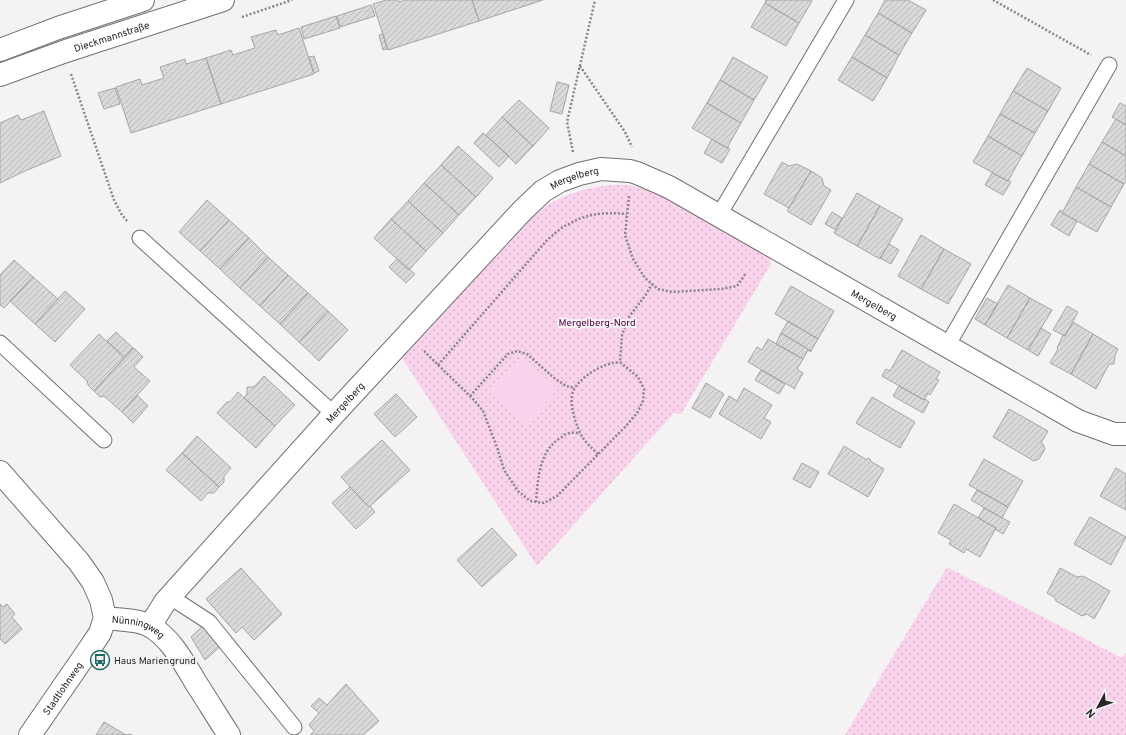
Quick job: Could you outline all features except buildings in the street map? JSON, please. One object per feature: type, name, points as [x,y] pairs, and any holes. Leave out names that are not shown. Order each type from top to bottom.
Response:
[{"type":"street","points":[[0,50],[58,28],[143,0]]},
{"type":"street","name":"Dieckmannstraße","points":[[0,75],[66,51],[223,0]]},
{"type":"street","name":"Mergelberg","points":[[150,626],[169,596],[334,414],[522,211],[544,191],[560,181],[579,174],[601,170],[630,171],[669,187],[1078,420],[1114,434],[1126,434]]},
{"type":"street","name":"Nünningweg","points":[[0,472],[82,567],[93,582],[101,600],[105,618],[139,622],[150,626],[160,633],[179,656],[229,735]]},
{"type":"street","name":"Stadtlohnweg","points":[[30,735],[100,633],[105,618]]},
{"type":"lane","points":[[719,215],[846,0]]},
{"type":"lane","points":[[947,346],[1109,65]]},
{"type":"lane","points":[[140,238],[334,414]]},
{"type":"lane","points":[[0,343],[104,440]]},
{"type":"lane","points":[[169,596],[209,622],[294,727]]},
{"type":"path","points":[[579,174],[567,122],[595,0]]},
{"type":"path","points":[[993,0],[1109,65]]},
{"type":"path","points":[[580,66],[625,132],[632,146]]},
{"type":"path","points":[[70,72],[114,200],[122,215],[140,238]]},
{"type":"path","points":[[630,171],[625,235],[633,258],[645,278],[658,289],[672,292],[721,289],[737,286],[746,273]]},
{"type":"path","points":[[438,365],[548,239],[568,224],[589,215],[610,213],[627,214]]},
{"type":"path","points":[[620,362],[622,335],[628,318],[646,296],[652,284]]},
{"type":"path","points":[[407,335],[470,396],[483,411],[504,470],[518,491],[530,501],[536,502],[544,503],[557,496],[626,426],[637,413],[643,401],[644,389],[638,377],[620,362],[609,363],[595,370],[579,381],[572,393],[572,408],[576,426],[584,439],[598,454]]},
{"type":"path","points":[[470,396],[508,354],[517,351],[527,354],[553,377],[566,386],[575,388]]},
{"type":"path","points":[[536,502],[537,485],[546,450],[555,440],[567,433],[580,433]]},
{"type":"green space","name":"Mergelberg-Nord","points":[[629,185],[669,198],[769,256],[771,264],[681,414],[674,413],[537,566],[402,358],[536,214],[553,202],[569,194],[595,187]]},
{"type":"green space","points":[[521,356],[558,389],[527,425],[489,393]]},
{"type":"green space","points":[[947,567],[1122,658],[1126,653],[1126,735],[845,735]]},
{"type":"place","name":"Haus Mariengrund","points":[[100,660]]}]
